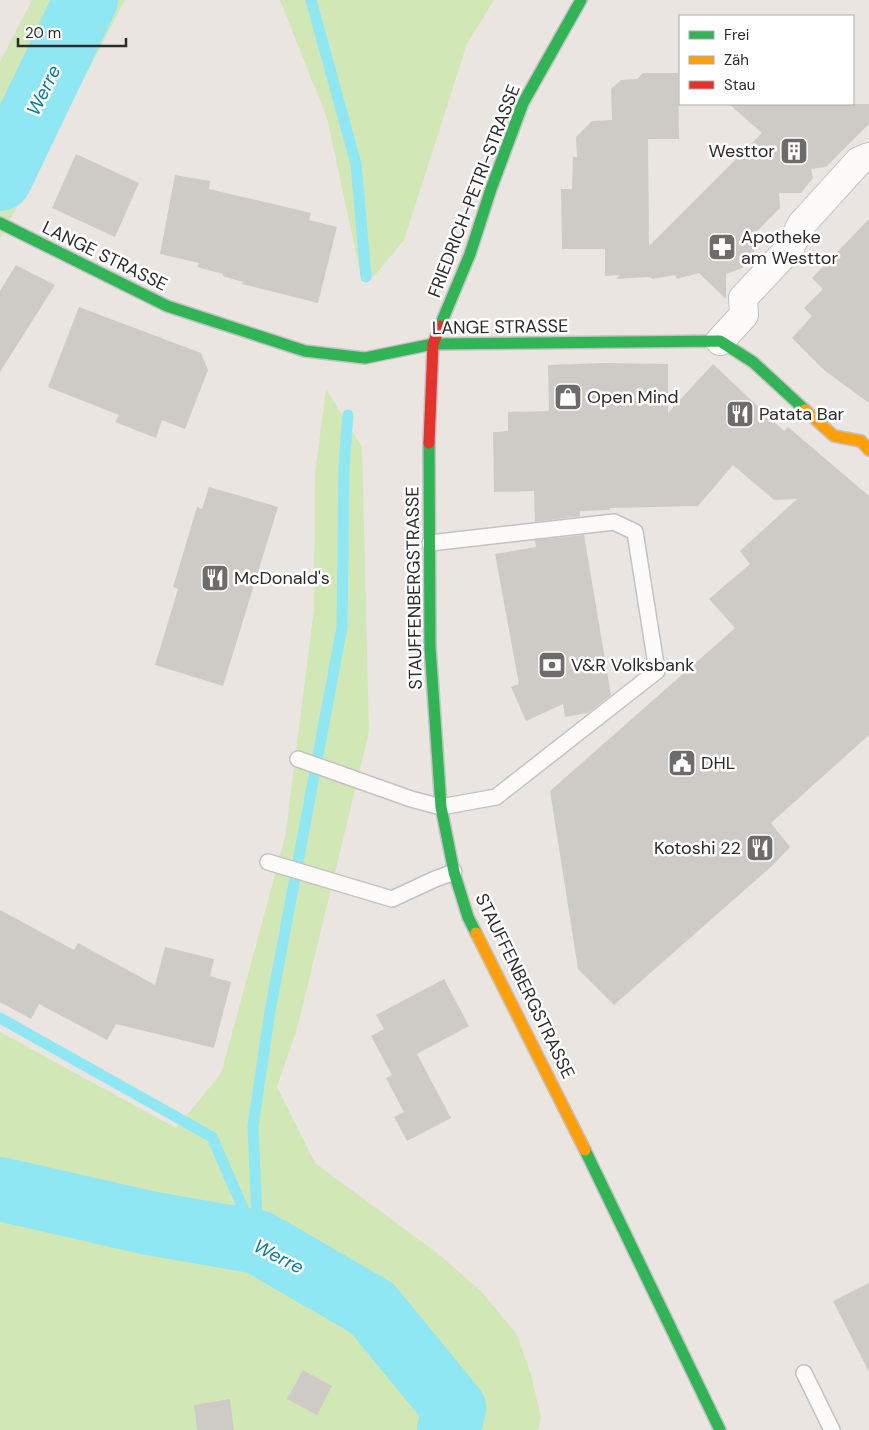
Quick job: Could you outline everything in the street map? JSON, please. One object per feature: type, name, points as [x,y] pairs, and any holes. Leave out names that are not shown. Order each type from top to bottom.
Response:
[{"type":"main road","name":"FRIEDRICH-PETRI-STRASSE","points":[[433,344],[470,254],[491,189],[523,103],[581,0]]},
{"type":"main road","name":"LANGE STRASSE","points":[[0,223],[167,306],[304,351],[343,357],[365,358],[433,344],[554,336],[720,341]]},
{"type":"main road","points":[[720,341],[754,362],[789,388],[834,436],[861,441],[869,450]]},
{"type":"main road","name":"STAUFFENBERGSTRASSE","points":[[433,344],[429,434],[430,647],[441,807],[454,872],[468,917],[565,1108],[720,1430]]},
{"type":"street","points":[[720,341],[744,315],[743,298],[790,248],[801,225],[859,161],[869,156]]},
{"type":"lane","points":[[298,759],[411,799],[441,807],[496,797],[657,672],[635,532],[614,522],[430,543]]},
{"type":"lane","points":[[268,862],[392,899],[454,872]]},
{"type":"lane","points":[[804,1373],[832,1430]]},
{"type":"green space","points":[[32,0],[125,0],[0,239],[0,62]]},
{"type":"green space","points":[[280,0],[494,0],[467,44],[404,240],[375,275],[362,281],[327,118]]},
{"type":"green space","points":[[326,389],[362,447],[369,732],[297,1029],[277,1087],[315,1163],[437,1253],[480,1290],[516,1333],[531,1374],[541,1418],[538,1430],[0,1430],[0,1032],[176,1128],[221,1074],[285,838],[314,609],[315,474]]},
{"type":"building","points":[[643,73],[678,73],[679,139],[648,139],[649,246],[762,133],[730,105],[869,104],[869,124],[826,167],[811,169],[813,178],[801,193],[779,193],[780,208],[753,235],[760,242],[754,248],[754,253],[742,268],[726,274],[726,299],[699,273],[677,279],[675,275],[652,279],[650,277],[616,279],[620,275],[605,276],[605,249],[562,249],[561,189],[572,189],[573,157],[577,157],[576,137],[592,121],[612,120],[611,89],[621,80],[637,79]]},
{"type":"building","points":[[76,154],[139,183],[115,237],[52,208]]},
{"type":"building","points":[[175,175],[210,181],[209,189],[311,213],[309,220],[337,227],[318,303],[242,284],[243,282],[223,276],[223,274],[197,267],[199,263],[160,254]]},
{"type":"building","points":[[869,219],[869,403],[824,370],[792,338],[812,316],[804,308],[823,289],[812,278]]},
{"type":"building","points":[[16,265],[55,285],[0,372],[0,291]]},
{"type":"building","points":[[79,307],[201,353],[208,370],[185,429],[162,420],[156,438],[115,422],[119,415],[48,387]]},
{"type":"building","points":[[605,363],[668,364],[668,413],[713,364],[784,431],[788,427],[869,496],[869,735],[771,823],[790,847],[773,865],[614,1005],[578,969],[550,791],[735,628],[709,599],[750,564],[740,551],[797,499],[774,500],[733,465],[698,506],[610,508],[610,510],[580,511],[580,516],[535,522],[534,491],[494,492],[493,432],[508,431],[508,412],[549,411],[548,365]]},
{"type":"building","name":"McDonald's","points":[[209,487],[278,507],[223,686],[155,665],[178,589],[173,587],[197,507],[202,509]]},
{"type":"building","points":[[584,535],[611,695],[588,713],[565,717],[563,704],[526,721],[511,687],[519,684],[495,554],[536,547],[535,540]]},
{"type":"building","points":[[0,910],[74,950],[78,943],[155,985],[165,947],[214,959],[210,976],[231,982],[214,1048],[116,1024],[107,1040],[39,1004],[31,1019],[0,1002]]},
{"type":"building","points":[[444,979],[469,1026],[417,1054],[451,1118],[407,1141],[394,1117],[404,1112],[386,1078],[392,1075],[371,1036],[384,1029],[376,1015]]},
{"type":"building","points":[[869,1283],[869,1372],[833,1301]]},
{"type":"building","points":[[303,1370],[332,1386],[317,1415],[287,1399]]},
{"type":"building","points":[[230,1399],[234,1430],[197,1430],[194,1405]]},
{"type":"waterway","name":"Werre","points":[[0,179],[86,0]]},
{"type":"waterway","points":[[311,0],[356,164],[366,277]]},
{"type":"waterway","points":[[258,1242],[253,1126],[270,1011],[342,627],[344,466],[348,415]]},
{"type":"waterway","points":[[0,1018],[212,1137],[255,1236]]},
{"type":"waterway","name":"Werre","points":[[0,1189],[149,1223],[258,1242],[372,1308],[454,1408],[449,1430]]},
{"type":"traffic: fast","points":[[440,326],[470,254],[491,189],[523,103],[581,0]]},
{"type":"traffic: fast","points":[[0,223],[167,306],[305,351],[365,358],[433,344]]},
{"type":"traffic: fast","points":[[433,344],[720,341],[753,362],[805,410]]},
{"type":"traffic: fast","points":[[429,443],[430,647],[441,807],[454,872],[468,917],[476,933]]},
{"type":"traffic: fast","points":[[585,1150],[720,1430]]},
{"type":"traffic: slow","points":[[805,410],[834,436],[861,441],[869,450]]},
{"type":"traffic: slow","points":[[476,933],[585,1150]]},
{"type":"traffic: jam","points":[[429,443],[433,344],[440,326]]},
{"type":"place","name":"Westtor","points":[[794,151]]},
{"type":"place","name":"Apotheke am Westtor","points":[[722,247]]},
{"type":"place","name":"Open Mind","points":[[568,397]]},
{"type":"place","name":"Patata Bar","points":[[740,414]]},
{"type":"place","name":"McDonald's","points":[[215,578]]},
{"type":"place","name":"V&R Volksbank","points":[[552,665]]},
{"type":"place","name":"DHL","points":[[682,763]]},
{"type":"place","name":"Kotoshi 22","points":[[760,848]]}]
